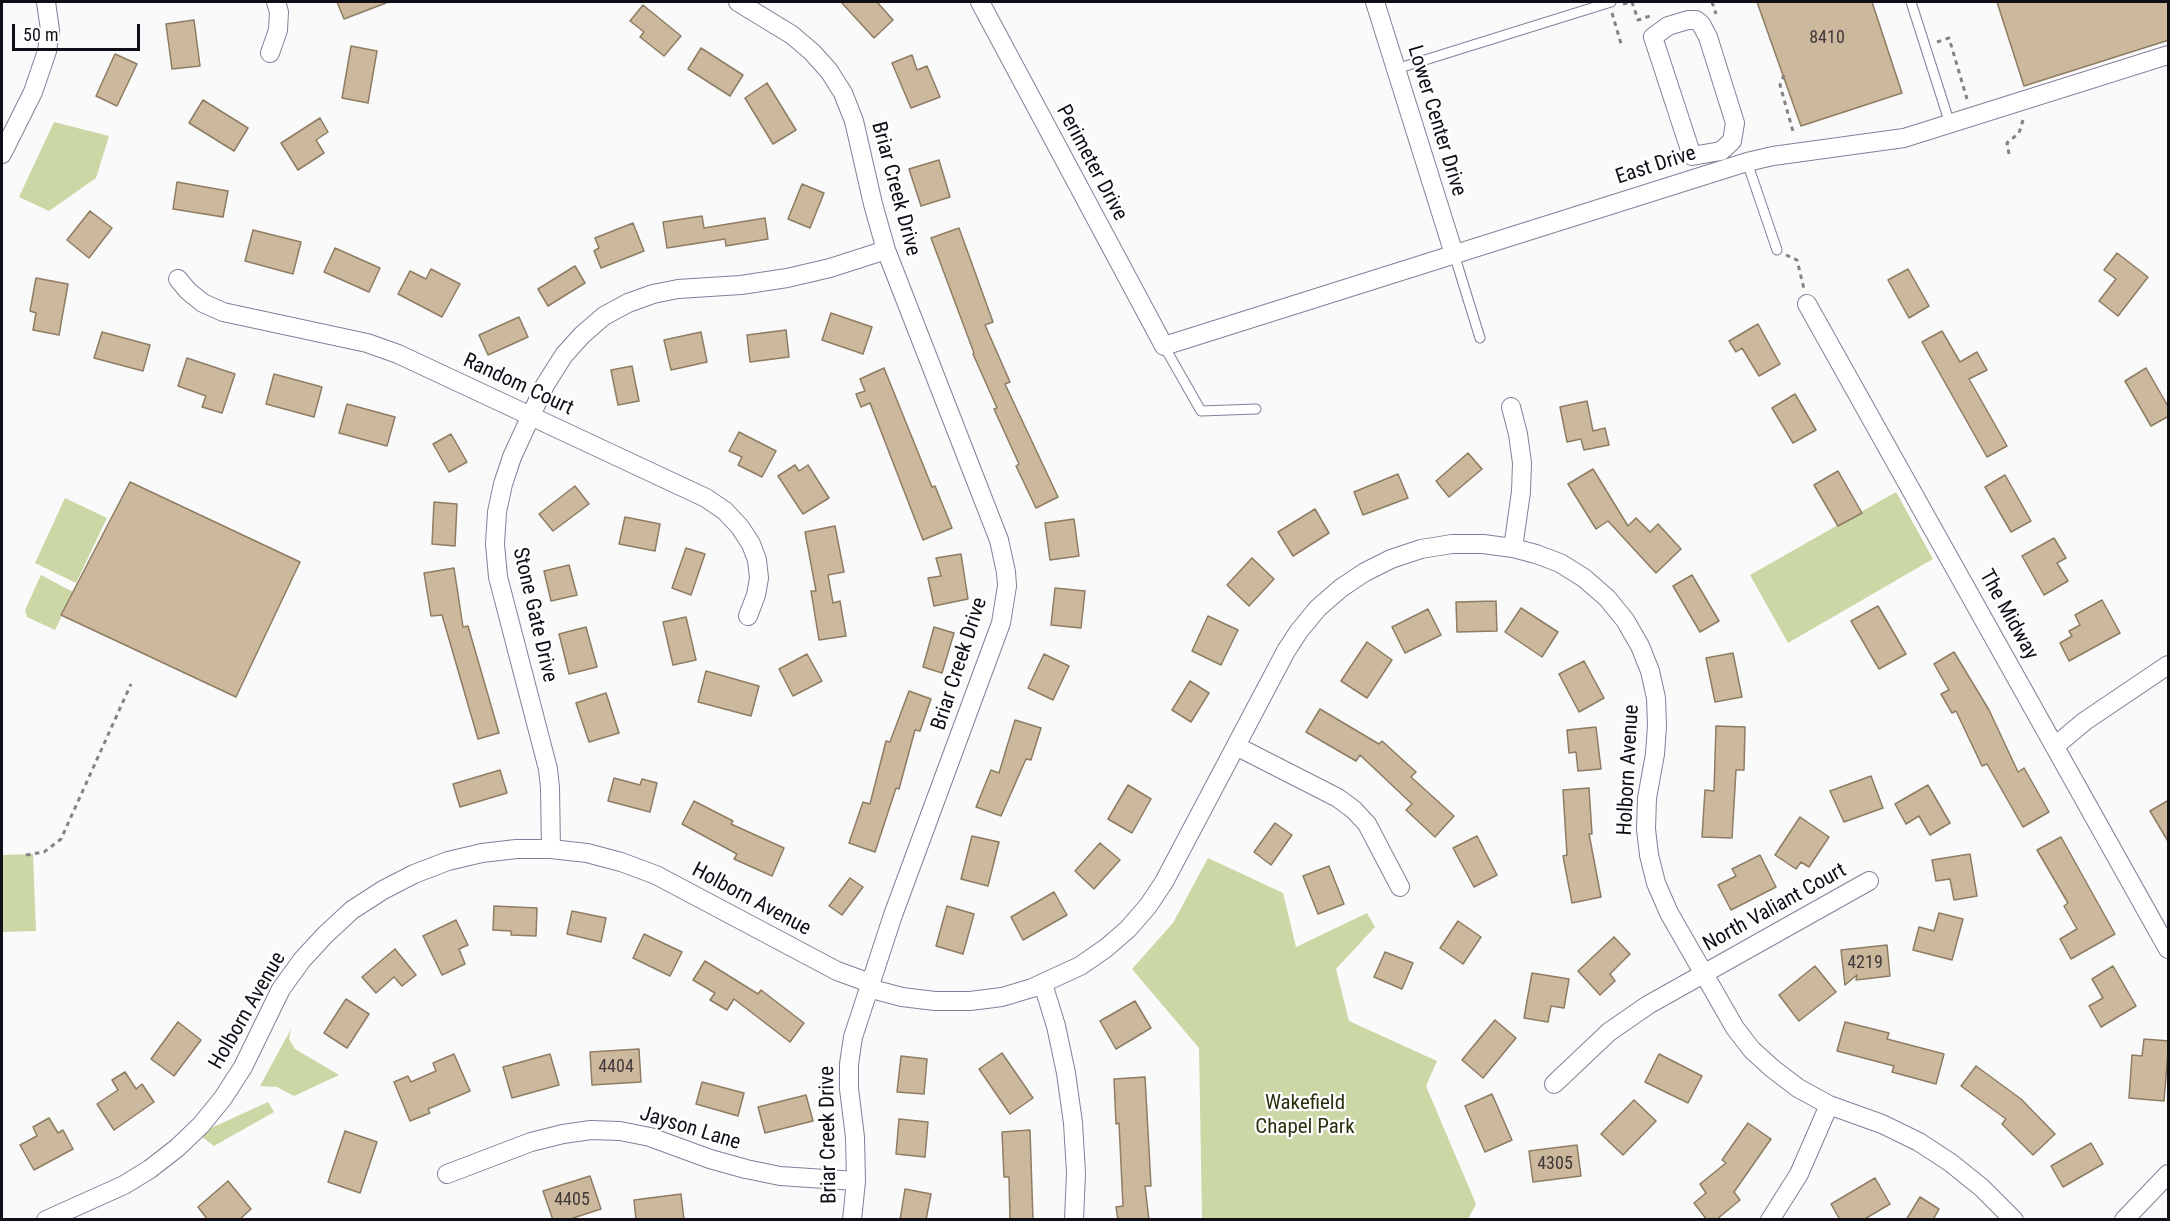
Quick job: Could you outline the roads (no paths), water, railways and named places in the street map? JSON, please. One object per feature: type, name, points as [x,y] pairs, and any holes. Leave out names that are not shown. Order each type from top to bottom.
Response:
[{"type":"street","points":[[2,154],[33,92],[47,51],[50,30],[46,2]]},
{"type":"street","points":[[270,53],[278,30],[279,12],[276,2]]},
{"type":"street","name":"Briar Creek Drive","points":[[738,2],[792,35],[812,52],[829,71],[843,93],[854,122],[886,250],[999,540],[1006,572],[1007,586],[1001,623],[893,915],[853,1036],[849,1064],[856,1181],[852,1220]]},
{"type":"street","name":"Perimeter Drive","points":[[980,2],[1164,346]]},
{"type":"street","name":"Lower Center Drive","points":[[1376,2],[1454,254]]},
{"type":"street","points":[[1692,156],[1721,151],[1732,141],[1735,123],[1706,30],[1696,20],[1668,26],[1653,37],[1692,156],[1696,177]]},
{"type":"street","name":"East Drive","points":[[1164,346],[1747,162],[1773,156],[1893,140],[2169,55]]},
{"type":"street","points":[[1732,141],[1747,162]]},
{"type":"street","name":"Stone Gate Drive","points":[[551,849],[548,769],[498,578],[495,544],[497,512],[503,484],[512,457],[545,385],[570,348],[582,335],[604,316],[628,303],[653,294],[678,289],[741,285],[787,278],[830,268],[886,250]]},
{"type":"street","name":"Random Court","points":[[178,279],[203,303],[223,312],[367,343],[398,354],[706,498],[740,527],[751,544],[757,560],[759,578],[756,595],[748,616]]},
{"type":"street","name":"The Midway","points":[[1807,304],[2169,949]]},
{"type":"street","points":[[1511,407],[1522,463],[1521,492],[1513,548]]},
{"type":"street","name":"Holborn Avenue","points":[[46,1220],[133,1179],[177,1148],[201,1125],[223,1098],[243,1067],[281,989],[302,960],[325,935],[352,910],[383,890],[447,861],[504,850],[551,849],[587,853],[621,862],[656,875],[837,971],[869,986],[902,997],[970,1001],[1002,997],[1043,984],[1080,966],[1106,948],[1128,929],[1148,906],[1164,882],[1299,631],[1318,608],[1341,588],[1382,563],[1421,549],[1452,544],[1484,544],[1513,548],[1560,563],[1584,578],[1607,598],[1625,620],[1640,646],[1650,671],[1656,698],[1658,726],[1647,798],[1646,829],[1656,884],[1669,913],[1703,974],[1735,1028],[1752,1050],[1773,1070],[1798,1088],[1829,1105],[1882,1124],[1919,1142],[1951,1163],[1982,1188],[2014,1220]]},
{"type":"street","points":[[2055,746],[2085,721],[2169,665]]},
{"type":"street","points":[[1236,746],[1338,798],[1354,810],[1367,824],[1400,887]]},
{"type":"street","name":"North Valiant Court","points":[[1554,1084],[1610,1032],[1648,1005],[1869,881]]},
{"type":"street","points":[[1043,984],[1063,1061],[1073,1123],[1076,1173],[1074,1220]]},
{"type":"street","points":[[1770,1220],[1799,1174],[1829,1105]]},
{"type":"street","name":"Jayson Lane","points":[[447,1174],[531,1142],[591,1130],[621,1131],[650,1137],[710,1159],[780,1176],[856,1181]]},
{"type":"street","points":[[2124,1220],[2169,1174]]},
{"type":"lane","points":[[1911,2],[1950,124]]},
{"type":"lane","points":[[1396,69],[1611,5]]},
{"type":"lane","points":[[1747,162],[1777,250]]},
{"type":"lane","points":[[1454,254],[1480,338]]},
{"type":"lane","points":[[1164,346],[1201,411],[1256,409]]},
{"type":"park label","name":"Wakefield Chapel Park","points":[[1305,1116]]}]
